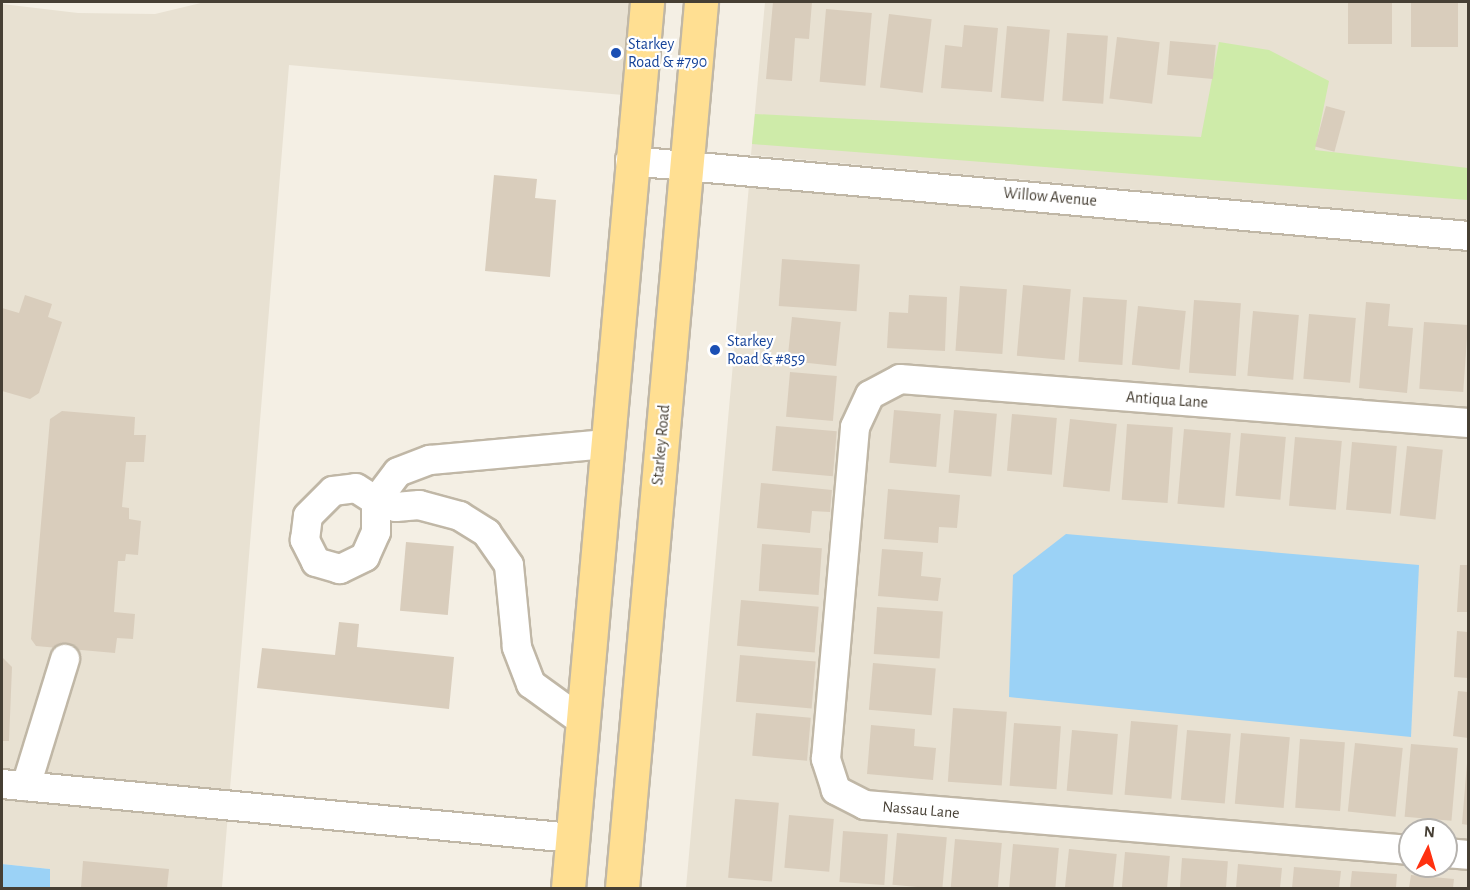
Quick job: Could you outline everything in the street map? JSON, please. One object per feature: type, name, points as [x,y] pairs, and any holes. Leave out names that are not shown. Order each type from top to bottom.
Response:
[{"type":"main road","points":[[568,888],[630,161],[646,2]]},
{"type":"main road","name":"Starkey Road","points":[[622,888],[701,2]]},
{"type":"street","name":"Willow Avenue","points":[[630,161],[686,164],[1468,236]]},
{"type":"street","name":"Antiqua Lane","points":[[870,395],[900,380],[1468,423]]},
{"type":"street","name":"Nassau Lane","points":[[870,395],[855,427],[826,759],[836,790],[865,805],[1398,849]]},
{"type":"street","points":[[582,722],[531,684],[517,647],[509,565],[487,533],[460,516],[419,505],[396,507],[376,501],[398,472],[430,460],[606,444]]},
{"type":"street","points":[[65,659],[14,785],[572,838]]},
{"type":"shaded area","points":[[205,2],[633,2],[623,95],[289,65],[222,887],[228,888],[50,888],[50,869],[2,864],[2,4],[78,13],[155,14]]},
{"type":"shaded area","points":[[765,2],[1468,2],[1468,220],[751,155]]},
{"type":"shaded area","points":[[749,185],[1468,251],[1468,888],[686,888]]},
{"type":"green space","points":[[1219,42],[1269,50],[1329,81],[1315,150],[1468,168],[1468,200],[752,144],[755,114],[1201,137]]},
{"type":"water","points":[[1066,534],[1419,565],[1411,737],[1009,697],[1013,575]]},
{"type":"water","points":[[2,864],[50,869],[50,888],[2,888]]},
{"type":"building","points":[[773,2],[812,2],[809,39],[795,38],[792,81],[766,79]]},
{"type":"building","points":[[1348,2],[1392,2],[1392,44],[1348,44]]},
{"type":"building","points":[[1411,2],[1458,2],[1458,47],[1411,47]]},
{"type":"building","points":[[826,9],[872,13],[865,86],[820,82]]},
{"type":"building","points":[[889,14],[932,19],[923,93],[880,87]]},
{"type":"building","points":[[964,25],[998,28],[992,92],[941,88],[945,45],[962,47]]},
{"type":"building","points":[[1007,26],[1050,30],[1044,101],[1001,98]]},
{"type":"building","points":[[1067,33],[1108,36],[1103,104],[1062,101]]},
{"type":"building","points":[[1117,37],[1160,42],[1152,104],[1109,99]]},
{"type":"building","points":[[1170,41],[1216,45],[1213,79],[1167,75]]},
{"type":"building","points":[[1326,106],[1345,111],[1334,152],[1315,147]]},
{"type":"building","points":[[494,175],[537,179],[535,198],[556,200],[550,277],[485,271]]},
{"type":"building","points":[[782,259],[860,264],[857,311],[779,306]]},
{"type":"building","points":[[1023,285],[1071,289],[1065,360],[1017,356]]},
{"type":"building","points":[[960,286],[1007,289],[1002,354],[955,351]]},
{"type":"building","points":[[25,295],[52,304],[48,317],[62,322],[39,393],[30,399],[2,391],[2,308],[19,313]]},
{"type":"building","points":[[909,295],[947,297],[945,351],[887,348],[889,312],[908,313]]},
{"type":"building","points":[[1083,297],[1127,300],[1122,365],[1078,362]]},
{"type":"building","points":[[1194,300],[1241,303],[1236,376],[1189,373]]},
{"type":"building","points":[[1366,302],[1390,304],[1388,326],[1413,328],[1407,393],[1359,388]]},
{"type":"building","points":[[1138,306],[1186,311],[1180,370],[1132,365]]},
{"type":"building","points":[[1253,311],[1299,315],[1293,380],[1247,376]]},
{"type":"building","points":[[1309,314],[1356,318],[1350,383],[1303,379]]},
{"type":"building","points":[[792,317],[841,322],[836,366],[787,361]]},
{"type":"building","points":[[1424,322],[1468,325],[1463,392],[1419,389]]},
{"type":"building","points":[[790,372],[837,376],[833,421],[786,417]]},
{"type":"building","points":[[894,410],[941,414],[936,467],[889,463]]},
{"type":"building","points":[[954,410],[997,414],[991,477],[949,473]]},
{"type":"building","points":[[62,411],[135,417],[134,435],[146,435],[144,462],[126,462],[122,507],[129,508],[129,519],[141,521],[138,555],[126,554],[125,561],[118,561],[114,612],[135,614],[133,639],[117,638],[115,653],[36,646],[31,639],[50,419]]},
{"type":"building","points":[[1012,414],[1057,418],[1052,475],[1007,471]]},
{"type":"building","points":[[1070,419],[1117,424],[1110,492],[1063,487]]},
{"type":"building","points":[[1127,424],[1173,427],[1168,503],[1122,500]]},
{"type":"building","points":[[776,426],[837,431],[833,476],[772,471]]},
{"type":"building","points":[[1184,429],[1231,433],[1224,508],[1177,504]]},
{"type":"building","points":[[1241,433],[1286,437],[1280,500],[1236,496]]},
{"type":"building","points":[[1295,437],[1342,441],[1336,510],[1289,506]]},
{"type":"building","points":[[1352,442],[1397,446],[1391,514],[1346,510]]},
{"type":"building","points":[[1407,446],[1443,450],[1435,519],[1400,516]]},
{"type":"building","points":[[761,483],[832,490],[830,512],[812,511],[810,533],[757,528]]},
{"type":"building","points":[[888,489],[960,495],[957,528],[939,527],[938,543],[884,539]]},
{"type":"building","points":[[406,542],[454,546],[448,615],[400,611]]},
{"type":"building","points":[[762,544],[822,548],[819,595],[759,591]]},
{"type":"building","points":[[882,549],[923,552],[921,576],[941,578],[938,601],[878,596]]},
{"type":"building","points":[[1460,565],[1468,565],[1468,612],[1457,612]]},
{"type":"building","points":[[741,600],[819,607],[815,653],[737,646]]},
{"type":"building","points":[[877,607],[943,612],[940,658],[874,654]]},
{"type":"building","points":[[339,622],[359,624],[357,647],[454,657],[449,709],[257,688],[262,648],[335,655]]},
{"type":"building","points":[[1457,631],[1468,632],[1468,678],[1454,677]]},
{"type":"building","points":[[740,655],[816,662],[812,708],[736,702]]},
{"type":"building","points":[[2,657],[12,667],[9,741],[2,741]]},
{"type":"building","points":[[873,663],[936,668],[932,715],[869,710]]},
{"type":"building","points":[[1458,691],[1468,692],[1468,738],[1453,736]]},
{"type":"building","points":[[953,708],[1007,712],[1002,786],[948,782]]},
{"type":"building","points":[[756,713],[811,718],[807,761],[752,756]]},
{"type":"building","points":[[1131,721],[1178,725],[1171,799],[1125,795]]},
{"type":"building","points":[[1014,723],[1061,726],[1056,789],[1010,786]]},
{"type":"building","points":[[871,725],[915,729],[914,746],[936,748],[933,780],[867,774]]},
{"type":"building","points":[[1072,730],[1118,734],[1113,795],[1067,791]]},
{"type":"building","points":[[1187,730],[1231,734],[1225,804],[1181,800]]},
{"type":"building","points":[[1241,733],[1290,737],[1284,808],[1235,804]]},
{"type":"building","points":[[1300,739],[1345,742],[1340,811],[1295,808]]},
{"type":"building","points":[[1355,743],[1403,748],[1396,817],[1348,812]]},
{"type":"building","points":[[1411,744],[1458,748],[1452,818],[1405,817]]},
{"type":"building","points":[[1468,763],[1468,825],[1462,824]]},
{"type":"building","points":[[735,799],[779,803],[772,882],[728,878]]},
{"type":"building","points":[[789,815],[834,819],[829,872],[784,868]]},
{"type":"building","points":[[843,831],[888,834],[884,885],[839,882]]},
{"type":"building","points":[[897,833],[947,837],[942,888],[892,885]]},
{"type":"building","points":[[955,839],[1002,843],[998,888],[951,888]]},
{"type":"building","points":[[1013,844],[1059,848],[1055,888],[1009,888]]},
{"type":"building","points":[[1069,849],[1117,854],[1113,888],[1065,888]]},
{"type":"building","points":[[1125,852],[1170,856],[1167,888],[1122,888]]},
{"type":"building","points":[[1182,858],[1228,861],[1226,888],[1180,888]]},
{"type":"building","points":[[83,861],[169,869],[167,888],[81,888]]},
{"type":"building","points":[[1238,864],[1282,868],[1280,888],[1236,888]]},
{"type":"building","points":[[1294,867],[1341,871],[1339,888],[1292,888]]},
{"type":"building","points":[[1352,871],[1397,874],[1396,888],[1350,888]]},
{"type":"building","points":[[1411,878],[1454,879],[1453,888],[1409,888]]},
{"type":"place","name":"Starkey Road & #790","points":[[616,53]]},
{"type":"place","name":"Starkey Road & #859","points":[[715,350]]}]
